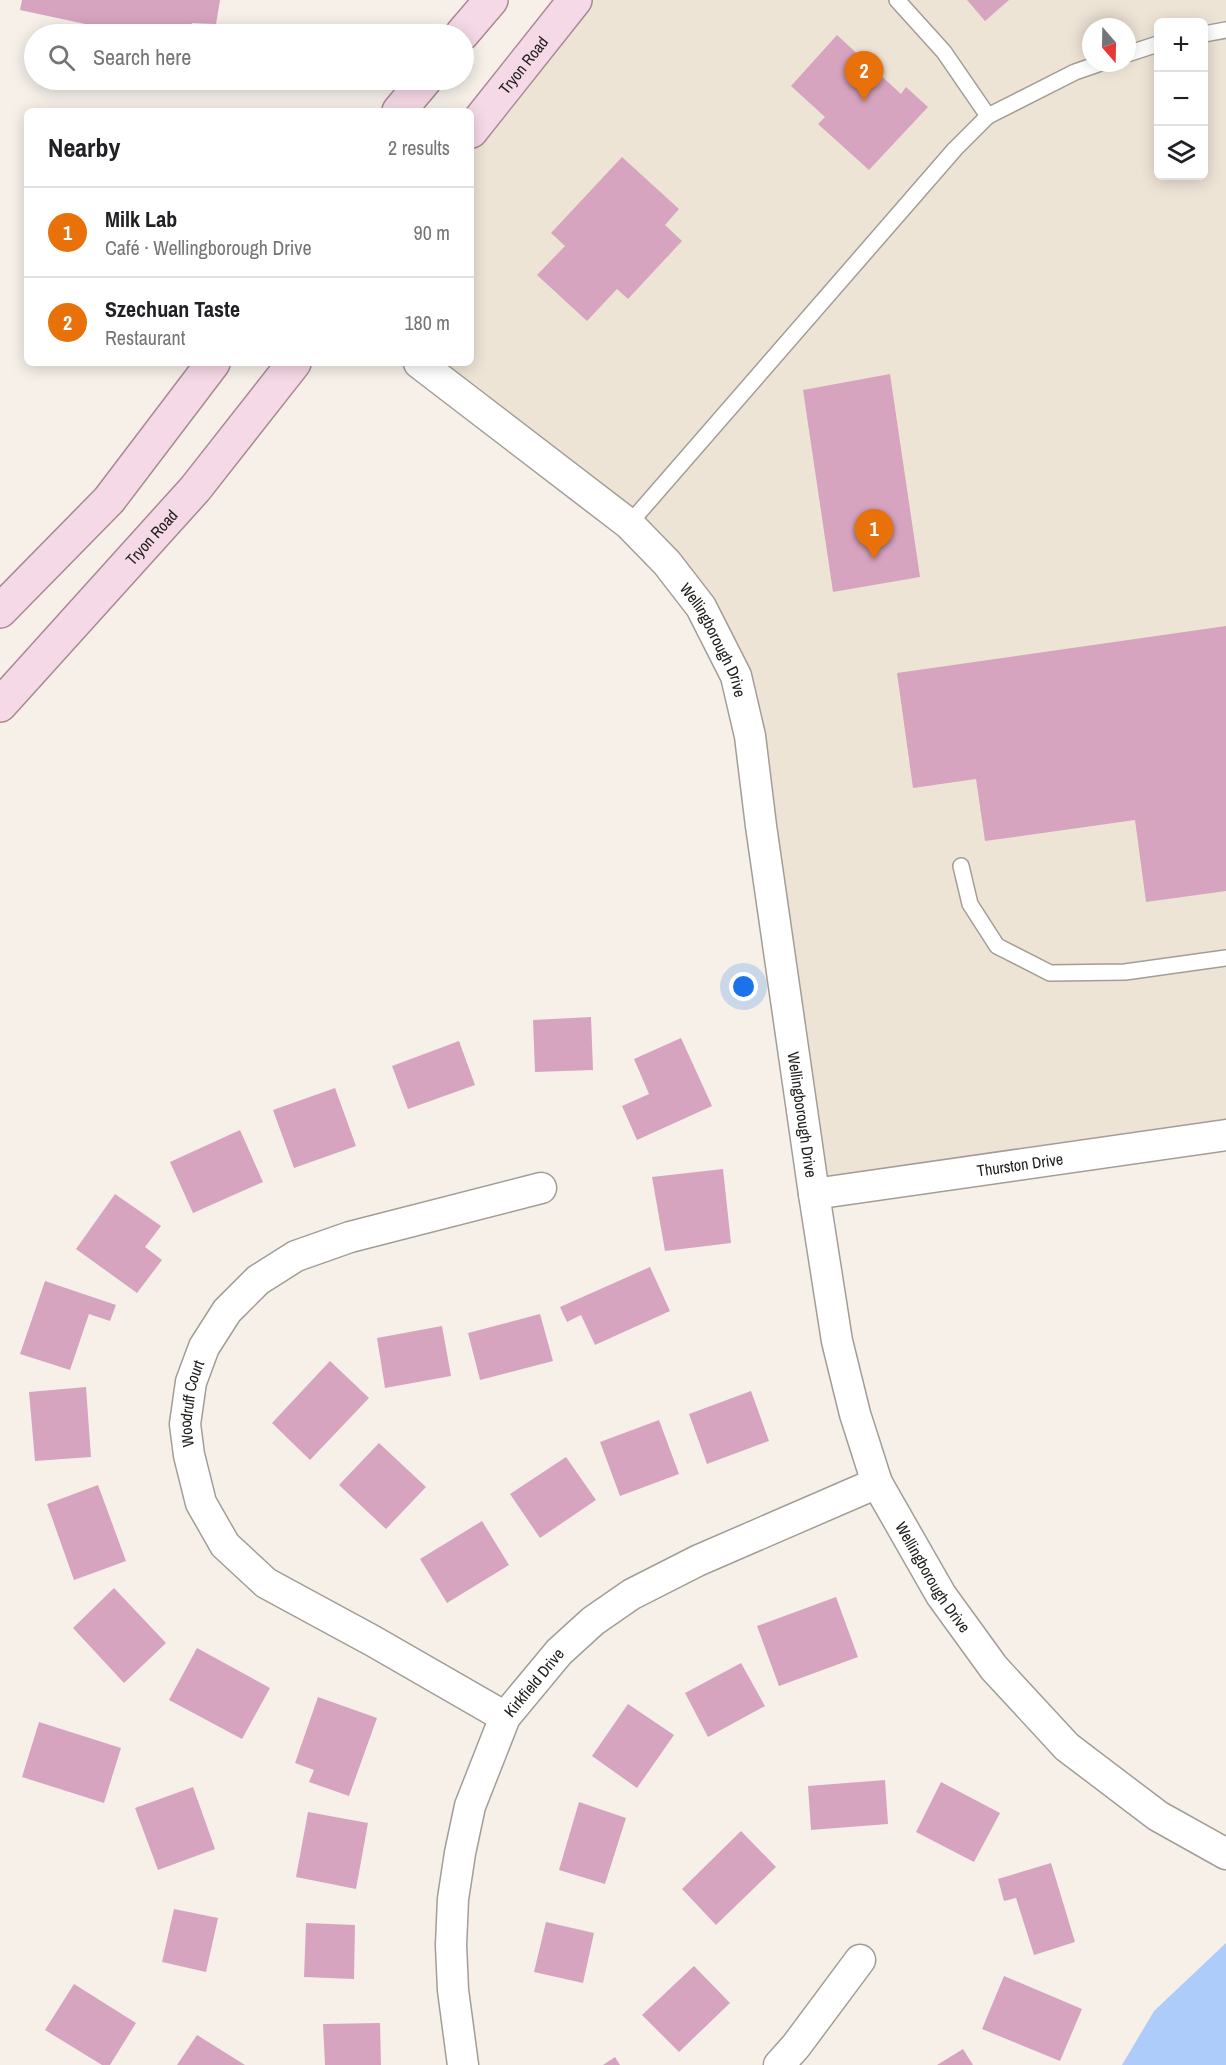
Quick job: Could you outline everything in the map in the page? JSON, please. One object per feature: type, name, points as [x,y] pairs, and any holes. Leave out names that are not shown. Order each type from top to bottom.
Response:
[{"type":"main road","points":[[471,24],[491,0]]},
{"type":"main road","name":"Tryon Road","points":[[474,127],[575,0]]},
{"type":"main road","points":[[402,108],[417,90]]},
{"type":"main road","points":[[0,611],[109,500],[211,366]]},
{"type":"main road","name":"Tryon Road","points":[[0,705],[195,489],[292,366]]},
{"type":"street","name":"Wellingborough Drive","points":[[423,366],[629,524],[667,563],[701,607],[736,676],[750,736],[761,826],[837,1341],[855,1414],[877,1483],[940,1595],[994,1668],[1059,1738],[1158,1816],[1226,1854]]},
{"type":"street","name":"Thurston Drive","points":[[814,1194],[1226,1135]]},
{"type":"street","name":"Woodruff Court","points":[[505,1717],[266,1583],[225,1545],[201,1503],[189,1455],[185,1424],[191,1382],[204,1347],[227,1311],[258,1280],[296,1256],[350,1237],[541,1188]]},
{"type":"street","name":"Kirkfield Drive","points":[[462,2065],[453,1990],[451,1945],[453,1899],[470,1806],[505,1717],[559,1652],[593,1621],[632,1594],[697,1561],[877,1483]]},
{"type":"street","points":[[779,2065],[796,2046],[860,1960]]},
{"type":"lane","points":[[897,0],[944,52],[988,116]]},
{"type":"lane","points":[[1208,33],[1226,30]]},
{"type":"lane","points":[[1136,51],[1154,45]]},
{"type":"lane","points":[[629,524],[955,149],[988,116],[1082,70]]},
{"type":"lane","points":[[961,866],[970,904],[998,946],[1050,973],[1125,972],[1226,958]]},
{"type":"shaded area","points":[[578,0],[1226,0],[1226,1135],[814,1194],[750,736],[667,563],[423,366],[474,366],[474,133]]},
{"type":"water","points":[[1226,1943],[1226,2065],[1122,2065],[1154,2011]]},
{"type":"building","points":[[22,0],[220,0],[216,24],[85,24],[20,10]]},
{"type":"building","points":[[967,0],[1009,0],[985,21]]},
{"type":"building","points":[[837,35],[901,94],[906,87],[928,107],[869,170],[818,124],[825,117],[791,86]]},
{"type":"building","points":[[622,157],[679,209],[665,225],[682,241],[628,299],[617,289],[587,321],[537,275],[565,246],[551,233]]},
{"type":"building","points":[[890,374],[920,577],[833,592],[803,390]]},
{"type":"building","points":[[1226,626],[1226,891],[1146,902],[1135,820],[985,841],[976,779],[913,788],[897,673]]},
{"type":"building","points":[[591,1017],[593,1070],[535,1072],[533,1020]]},
{"type":"building","points":[[681,1038],[712,1106],[637,1140],[622,1106],[649,1094],[634,1059]]},
{"type":"building","points":[[459,1041],[475,1085],[408,1109],[392,1066]]},
{"type":"building","points":[[335,1088],[356,1146],[294,1168],[273,1110]]},
{"type":"building","points":[[240,1130],[263,1182],[193,1213],[170,1162]]},
{"type":"building","points":[[723,1169],[731,1243],[665,1251],[652,1177]]},
{"type":"building","points":[[115,1194],[161,1226],[145,1247],[162,1260],[137,1293],[76,1249]]},
{"type":"building","points":[[650,1267],[670,1311],[595,1345],[581,1315],[567,1322],[560,1307]]},
{"type":"building","points":[[45,1281],[116,1305],[110,1321],[89,1314],[70,1370],[20,1354]]},
{"type":"building","points":[[540,1314],[553,1361],[480,1380],[468,1333]]},
{"type":"building","points":[[442,1326],[451,1376],[385,1388],[377,1338]]},
{"type":"building","points":[[330,1361],[369,1398],[310,1460],[272,1423]]},
{"type":"building","points":[[86,1387],[91,1457],[35,1461],[29,1392]]},
{"type":"building","points":[[751,1391],[769,1441],[707,1464],[689,1414]]},
{"type":"building","points":[[659,1420],[679,1474],[620,1496],[600,1442]]},
{"type":"building","points":[[379,1443],[426,1487],[386,1529],[339,1485]]},
{"type":"building","points":[[566,1457],[596,1500],[540,1538],[510,1494]]},
{"type":"building","points":[[98,1485],[126,1561],[74,1580],[47,1504]]},
{"type":"building","points":[[482,1521],[509,1565],[447,1603],[420,1559]]},
{"type":"building","points":[[114,1588],[166,1643],[124,1683],[73,1628]]},
{"type":"building","points":[[836,1597],[858,1657],[779,1686],[757,1626]]},
{"type":"building","points":[[197,1648],[270,1688],[242,1739],[169,1700]]},
{"type":"building","points":[[741,1663],[765,1706],[708,1737],[685,1693]]},
{"type":"building","points":[[318,1697],[377,1718],[349,1796],[309,1782],[314,1770],[295,1763]]},
{"type":"building","points":[[628,1704],[674,1735],[637,1788],[592,1756]]},
{"type":"building","points":[[39,1722],[121,1748],[104,1803],[22,1777]]},
{"type":"building","points":[[885,1780],[888,1824],[811,1830],[808,1786]]},
{"type":"building","points":[[941,1782],[1000,1813],[974,1862],[916,1832]]},
{"type":"building","points":[[193,1787],[215,1849],[158,1870],[135,1808]]},
{"type":"building","points":[[579,1802],[626,1818],[605,1884],[559,1870]]},
{"type":"building","points":[[308,1812],[368,1823],[356,1889],[296,1877]]},
{"type":"building","points":[[741,1831],[776,1867],[716,1925],[682,1889]]},
{"type":"building","points":[[1051,1863],[1075,1942],[1034,1955],[1016,1898],[1004,1901],[998,1879]]},
{"type":"building","points":[[174,1909],[218,1918],[206,1972],[162,1962]]},
{"type":"building","points":[[546,1922],[594,1933],[583,1983],[534,1972]]},
{"type":"building","points":[[306,1923],[355,1925],[354,1979],[304,1977]]},
{"type":"building","points":[[694,1966],[730,2003],[679,2052],[642,2015]]},
{"type":"building","points":[[1004,1976],[1082,2009],[1060,2061],[982,2029]]},
{"type":"building","points":[[74,1984],[136,2023],[110,2065],[102,2065],[45,2030]]},
{"type":"building","points":[[380,2023],[381,2065],[325,2065],[323,2024]]},
{"type":"building","points":[[197,2035],[245,2065],[177,2065]]},
{"type":"building","points":[[963,2049],[973,2065],[937,2065]]},
{"type":"building","points":[[615,2057],[620,2065],[603,2065]]},
{"type":"place","name":"Szechuan Taste","points":[[864,101]]},
{"type":"place","name":"Milk Lab","points":[[874,559]]}]
